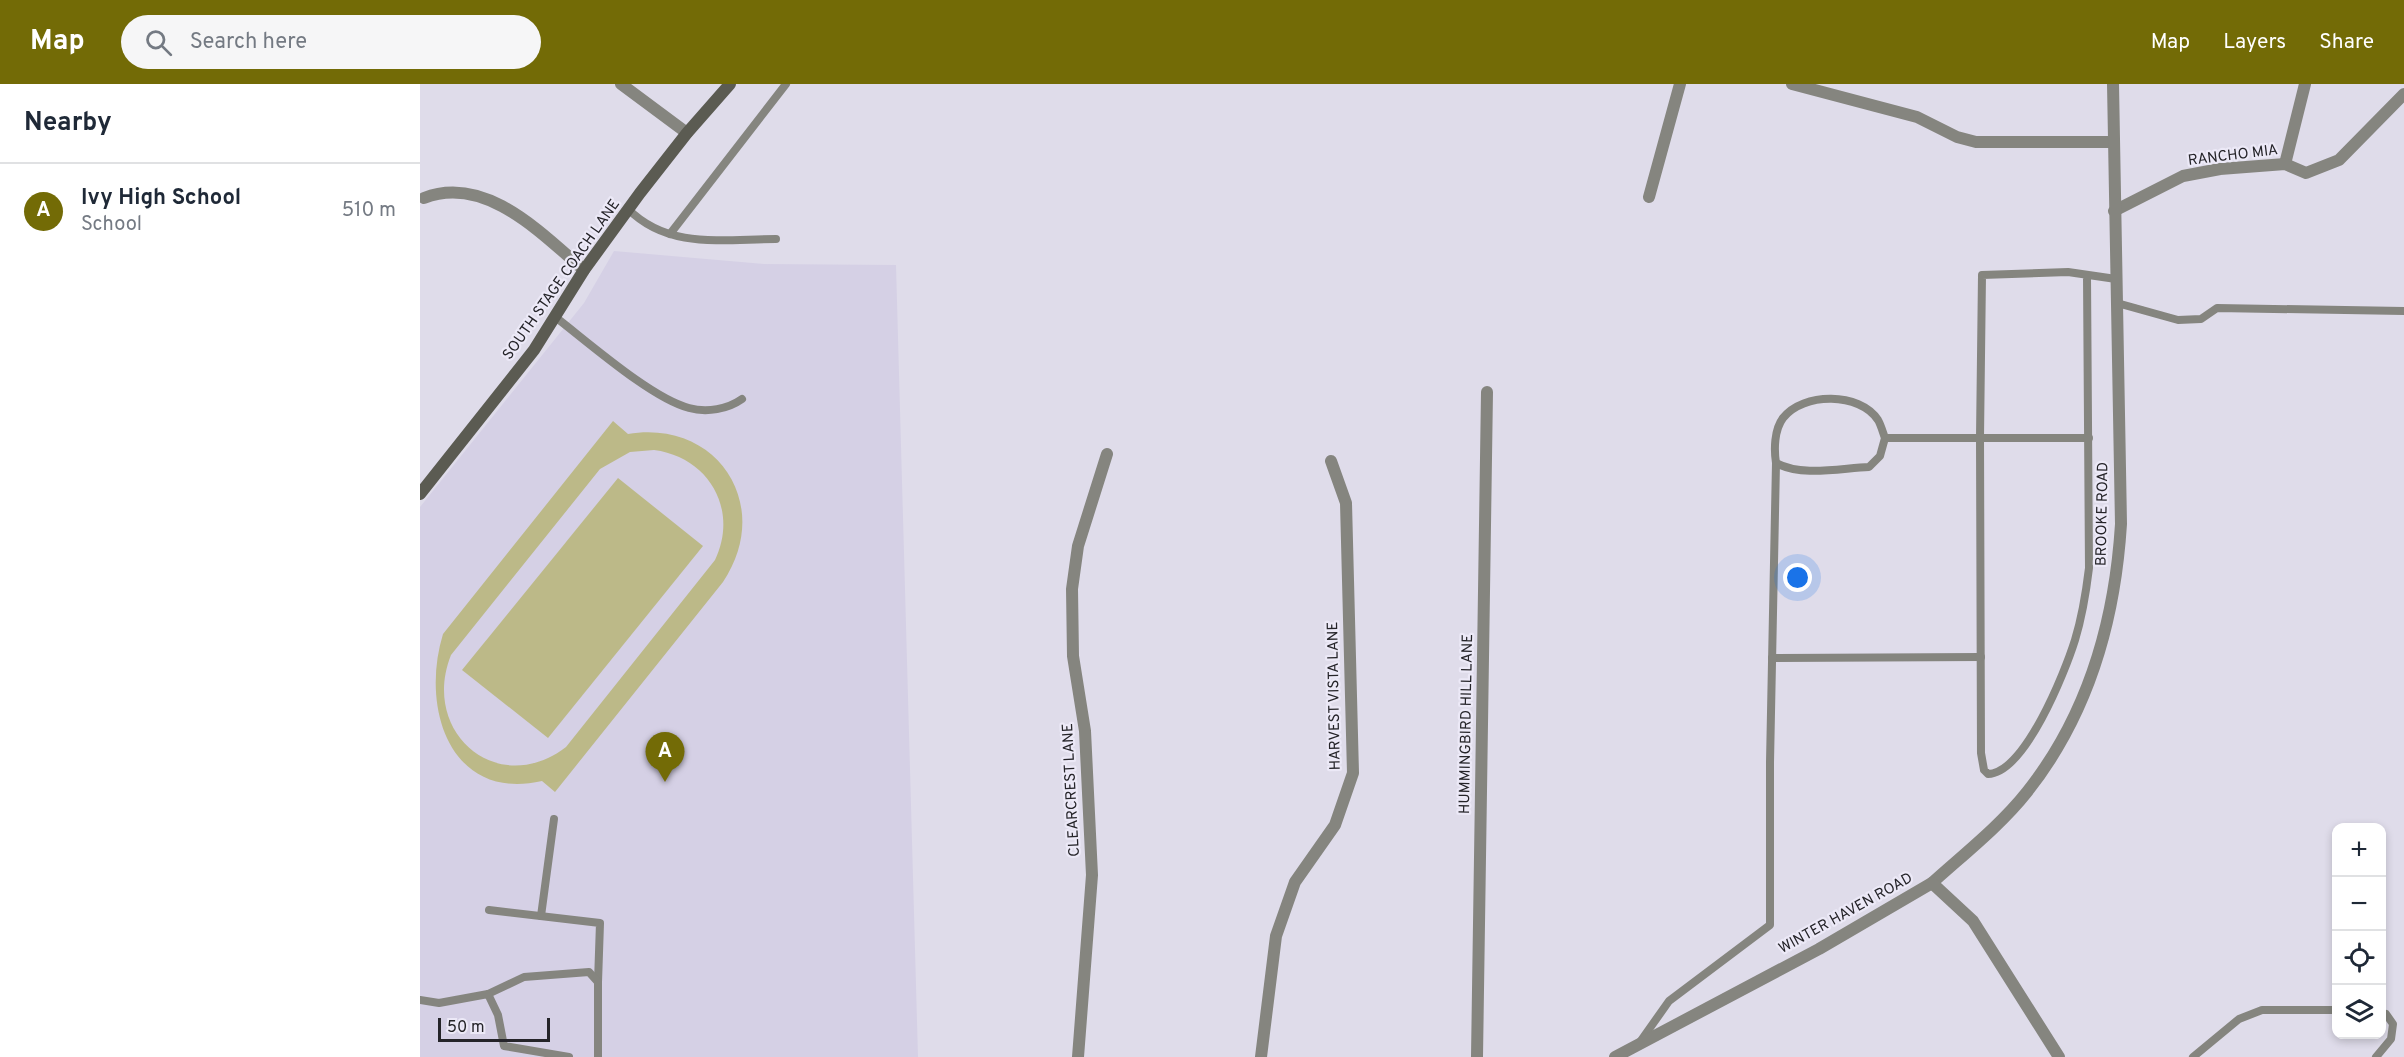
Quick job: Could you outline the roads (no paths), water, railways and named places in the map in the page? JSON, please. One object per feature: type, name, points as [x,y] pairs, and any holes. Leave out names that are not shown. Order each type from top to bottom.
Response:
[{"type":"main road","name":"SOUTH STAGE COACH LANE","points":[[420,494],[534,350],[584,270],[628,209],[687,133],[730,84]]},
{"type":"street","points":[[621,84],[687,133]]},
{"type":"street","points":[[1649,197],[1680,84]]},
{"type":"street","points":[[1792,84],[1917,117],[1957,137],[1976,142],[2114,142]]},
{"type":"street","name":"BROOKE ROAD","points":[[1932,883],[1998,823],[2028,791],[2060,740],[2093,675],[2110,619],[2118,566],[2121,524],[2113,84]]},
{"type":"street","points":[[2285,164],[2305,84]]},
{"type":"street","name":"RANCHO MIA","points":[[2114,211],[2183,176],[2220,169],[2285,164],[2306,173],[2339,160],[2404,94]]},
{"type":"street","points":[[424,198],[436,193],[454,192],[501,204],[532,225],[584,270]]},
{"type":"street","name":"HUMMINGBIRD HILL LANE","points":[[1477,1057],[1487,392]]},
{"type":"street","name":"CLEARCREST LANE","points":[[1078,1057],[1092,875],[1085,731],[1072,656],[1072,589],[1078,546],[1107,454]]},
{"type":"street","name":"HARVEST VISTA LANE","points":[[1261,1057],[1276,936],[1295,882],[1335,825],[1353,773],[1346,503],[1331,461]]},
{"type":"street","name":"WINTER HAVEN ROAD","points":[[1615,1057],[1819,949],[1932,883],[1973,921],[2059,1057]]},
{"type":"lane","points":[[670,234],[786,84]]},
{"type":"lane","points":[[628,209],[643,224],[686,240],[776,238]]},
{"type":"lane","points":[[2087,276],[2089,568],[2074,641],[2059,680],[2029,740],[2010,765],[1993,774],[1983,770],[1981,753],[1982,276],[2068,272],[2116,279]]},
{"type":"lane","points":[[2117,303],[2178,320],[2201,320],[2217,308],[2404,311]]},
{"type":"lane","points":[[554,316],[661,396],[691,409],[729,408],[742,399]]},
{"type":"lane","points":[[1639,1045],[1669,1001],[1770,925],[1776,463],[1774,453],[1782,418],[1795,407],[1823,399],[1848,400],[1865,408],[1878,420],[1885,438],[1880,456],[1869,467],[1803,470],[1784,468],[1776,463]]},
{"type":"lane","points":[[1885,438],[2089,438]]},
{"type":"lane","points":[[1772,658],[1981,657]]},
{"type":"lane","points":[[541,916],[554,819]]},
{"type":"lane","points":[[489,910],[600,923],[598,1057]]},
{"type":"lane","points":[[420,1000],[439,1003],[488,994],[524,977],[589,972],[598,982]]},
{"type":"lane","points":[[488,994],[498,1015],[504,1046],[569,1057]]},
{"type":"lane","points":[[2193,1057],[2239,1019],[2262,1011],[2332,1010]]},
{"type":"lane","points":[[2376,1057],[2391,1039],[2393,1024],[2386,1014]]},
{"type":"place","name":"Ivy High School","points":[[665,782]]}]
